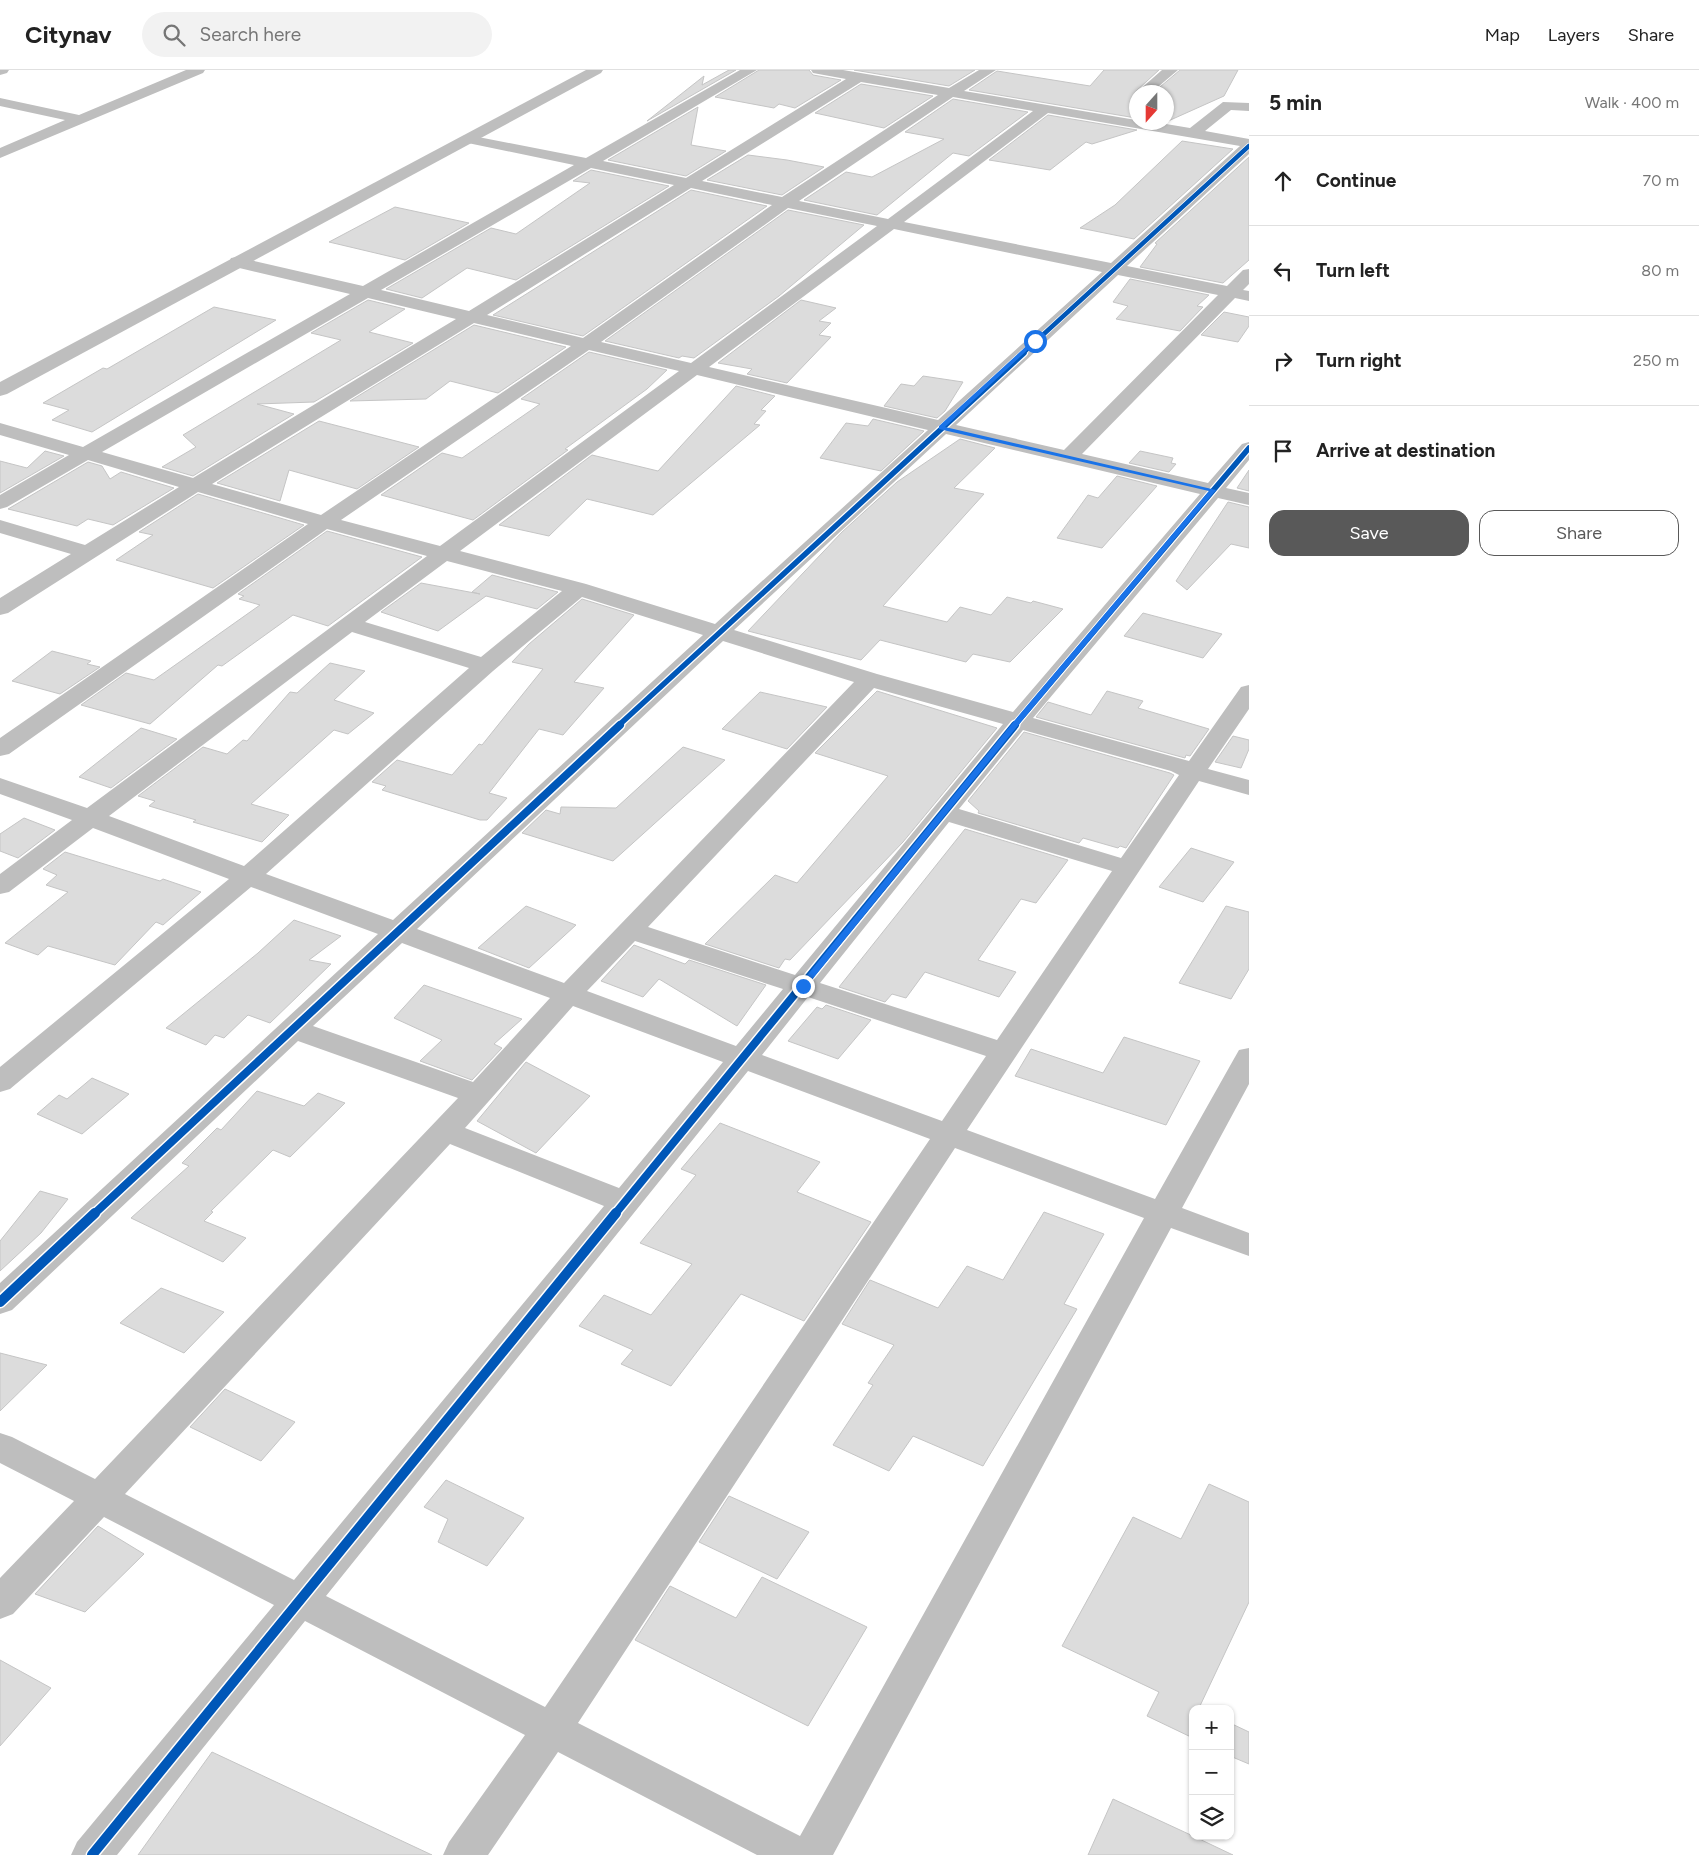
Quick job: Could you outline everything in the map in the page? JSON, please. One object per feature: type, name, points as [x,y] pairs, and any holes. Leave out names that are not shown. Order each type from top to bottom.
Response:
[{"type":"street","points":[[0,153],[198,70]]},
{"type":"street","points":[[0,390],[596,70]]},
{"type":"street","points":[[0,503],[750,70]]},
{"type":"street","points":[[818,70],[1249,144]]},
{"type":"street","points":[[886,82],[903,70]]},
{"type":"street","points":[[0,749],[324,522],[586,344],[786,202],[950,93],[989,70]]},
{"type":"street","points":[[1153,85],[1171,70]]},
{"type":"street","points":[[0,608],[196,485],[859,77]]},
{"type":"street","points":[[0,102],[79,120]]},
{"type":"street","points":[[1193,133],[1228,104],[1249,107]]},
{"type":"street","points":[[1111,119],[1129,105]]},
{"type":"street","points":[[0,886],[443,554],[695,370],[798,291],[893,224],[1046,108]]},
{"type":"street","points":[[468,139],[1249,296]]},
{"type":"street","points":[[0,1302],[719,632],[1249,144]]},
{"type":"street","points":[[237,262],[368,291],[695,370],[1249,499]]},
{"type":"street","points":[[1068,458],[1249,274]]},
{"type":"street","points":[[0,429],[324,522],[578,589],[869,679],[1180,766],[1193,772],[1249,788]]},
{"type":"street","points":[[92,1855],[1018,722],[1249,448]]},
{"type":"street","points":[[0,526],[88,553]]},
{"type":"street","points":[[0,1082],[248,876],[485,666],[578,589]]},
{"type":"street","points":[[349,624],[485,666]]},
{"type":"street","points":[[0,1603],[445,1131],[569,994],[869,679]]},
{"type":"street","points":[[464,1855],[553,1730],[948,1134],[1249,692]]},
{"type":"street","points":[[0,785],[1249,1245]]},
{"type":"street","points":[[944,813],[1128,868]]},
{"type":"street","points":[[630,930],[1004,1052]]},
{"type":"street","points":[[293,1028],[477,1094]]},
{"type":"street","points":[[811,1855],[1249,1057]]},
{"type":"street","points":[[445,1131],[625,1202]]},
{"type":"street","points":[[0,1447],[797,1855]]},
{"type":"building","points":[[729,70],[736,70],[647,121],[704,76],[702,85]]},
{"type":"building","points":[[759,70],[809,70],[813,75],[841,80],[795,108],[779,104],[774,108],[715,97]]},
{"type":"building","points":[[854,70],[975,70],[949,86]]},
{"type":"building","points":[[1104,70],[1159,70],[1143,85],[1129,85],[1129,117],[969,90],[997,71],[1090,86]]},
{"type":"building","points":[[1180,70],[1238,70],[1224,96],[1174,118],[1174,85],[1162,85]]},
{"type":"building","points":[[861,84],[933,96],[884,128],[815,113]]},
{"type":"building","points":[[953,99],[1028,112],[969,156],[953,153],[877,215],[804,200],[846,172],[872,177],[944,139],[905,132]]},
{"type":"building","points":[[698,107],[691,145],[726,151],[686,176],[608,160]]},
{"type":"building","points":[[1048,115],[1137,130],[1092,144],[1086,142],[1050,170],[989,160]]},
{"type":"building","points":[[1182,141],[1233,149],[1134,239],[1080,228],[1115,205]]},
{"type":"building","points":[[748,155],[824,167],[782,195],[707,180]]},
{"type":"building","points":[[1249,157],[1249,260],[1223,283],[1140,267],[1157,244],[1155,243]]},
{"type":"building","points":[[591,170],[669,186],[516,280],[467,268],[422,298],[386,289],[491,228],[516,234],[590,183],[573,181]]},
{"type":"building","points":[[691,190],[767,206],[583,336],[493,315]]},
{"type":"building","points":[[395,207],[469,223],[405,260],[329,242]]},
{"type":"building","points":[[788,210],[864,225],[779,296],[694,358],[682,356],[679,358],[605,341]]},
{"type":"building","points":[[1130,279],[1209,295],[1197,306],[1203,307],[1180,331],[1116,319],[1128,306],[1113,302]]},
{"type":"building","points":[[368,300],[405,309],[369,332],[413,343],[314,402],[257,404],[294,414],[193,476],[162,467],[196,447],[183,435],[341,340],[311,333]]},
{"type":"building","points":[[801,300],[836,308],[819,321],[831,323],[819,335],[831,337],[787,383],[747,374],[752,369],[718,363]]},
{"type":"building","points":[[214,307],[276,320],[92,432],[52,420],[69,410],[43,403],[103,368],[107,369]]},
{"type":"building","points":[[1224,312],[1249,317],[1249,326],[1238,342],[1201,335]]},
{"type":"building","points":[[474,325],[566,347],[498,393],[450,381],[426,399],[350,401]]},
{"type":"building","points":[[589,352],[667,370],[647,389],[473,520],[381,495],[442,453],[462,458],[540,404],[521,399]]},
{"type":"building","points":[[923,376],[963,382],[945,411],[937,418],[884,406],[901,384],[914,386]]},
{"type":"building","points":[[736,386],[775,396],[761,410],[766,411],[754,424],[760,425],[653,515],[587,499],[549,536],[499,525],[592,455],[658,471]]},
{"type":"building","points":[[873,419],[924,431],[881,471],[820,458],[846,423],[868,426]]},
{"type":"building","points":[[319,421],[419,447],[357,489],[289,470],[280,501],[217,483]]},
{"type":"building","points":[[960,439],[995,448],[954,488],[984,494],[883,606],[947,622],[960,607],[991,615],[1007,597],[1031,603],[1033,601],[1063,609],[1010,662],[973,654],[966,662],[880,640],[861,660],[748,631],[842,532],[897,482]]},
{"type":"building","points":[[45,451],[64,456],[0,493],[0,461],[27,468]]},
{"type":"building","points":[[1140,451],[1173,458],[1171,463],[1176,464],[1169,472],[1129,463]]},
{"type":"building","points":[[88,462],[102,466],[110,479],[121,472],[174,488],[113,525],[88,519],[77,526],[8,509]]},
{"type":"building","points":[[1249,470],[1249,491],[1237,488]]},
{"type":"building","points":[[1117,476],[1157,486],[1102,548],[1057,538],[1088,495],[1098,498]]},
{"type":"building","points":[[198,494],[304,525],[213,588],[116,560],[153,535],[139,532]]},
{"type":"building","points":[[1228,502],[1249,507],[1249,548],[1231,544],[1187,590],[1176,581]]},
{"type":"building","points":[[327,531],[422,557],[328,626],[293,615],[222,666],[218,665],[150,724],[81,705],[126,673],[154,680],[260,605],[239,599],[244,596],[238,594]]},
{"type":"building","points":[[492,575],[558,592],[537,609],[486,596],[438,631],[381,612],[421,583],[480,594],[472,592]]},
{"type":"building","points":[[582,599],[634,615],[574,682],[604,688],[563,735],[539,729],[489,793],[507,798],[487,820],[480,820],[382,790],[386,786],[372,782],[397,760],[452,775],[479,744],[482,745],[543,669],[512,662],[529,644]]},
{"type":"building","points":[[1143,613],[1222,634],[1203,658],[1124,636]]},
{"type":"building","points":[[52,651],[91,661],[87,664],[100,667],[60,694],[12,681]]},
{"type":"building","points":[[330,663],[365,671],[334,700],[374,713],[348,734],[334,730],[251,804],[289,815],[262,842],[193,822],[196,820],[149,806],[155,801],[138,796],[203,747],[227,754],[243,740],[247,741],[290,692],[297,693]]},
{"type":"building","points":[[877,691],[997,728],[903,842],[790,960],[785,959],[779,968],[705,944],[775,875],[797,883],[888,776],[815,753]]},
{"type":"building","points":[[1107,691],[1143,701],[1138,708],[1209,729],[1190,756],[1186,755],[1185,758],[1036,717],[1048,702],[1091,715]]},
{"type":"building","points":[[760,692],[827,707],[787,749],[722,729]]},
{"type":"building","points":[[141,728],[177,739],[111,788],[79,777]]},
{"type":"building","points":[[1024,732],[1174,775],[1126,848],[1120,846],[1118,848],[1083,838],[1079,843],[978,813],[979,811],[968,801]]},
{"type":"building","points":[[1233,736],[1249,740],[1249,749],[1241,768],[1215,762]]},
{"type":"building","points":[[683,747],[725,760],[613,861],[522,833],[546,810],[560,814],[561,807],[616,808]]},
{"type":"building","points":[[24,818],[55,830],[18,858],[0,851],[0,834]]},
{"type":"building","points":[[965,829],[1068,860],[1036,903],[1021,899],[978,960],[1016,972],[999,997],[925,972],[906,998],[892,994],[885,1002],[839,987]]},
{"type":"building","points":[[1191,848],[1234,862],[1203,902],[1159,887]]},
{"type":"building","points":[[65,852],[160,881],[163,879],[201,892],[163,925],[156,922],[115,965],[48,946],[38,955],[5,943],[68,892],[46,885],[57,875],[43,869]]},
{"type":"building","points":[[526,906],[576,925],[529,968],[478,948]]},
{"type":"building","points":[[1226,906],[1249,912],[1249,969],[1231,999],[1179,983]]},
{"type":"building","points":[[294,920],[341,936],[309,960],[331,964],[270,1023],[248,1015],[224,1038],[215,1035],[206,1045],[166,1028],[258,953]]},
{"type":"building","points":[[634,945],[685,964],[689,960],[766,985],[737,1026],[659,979],[643,997],[601,981]]},
{"type":"building","points":[[424,985],[522,1019],[494,1044],[502,1048],[472,1080],[420,1061],[442,1040],[394,1018]]},
{"type":"building","points":[[826,1005],[871,1020],[838,1059],[788,1041],[817,1007],[822,1009]]},
{"type":"building","points":[[1124,1037],[1200,1061],[1166,1125],[1015,1076],[1031,1049],[1103,1073]]},
{"type":"building","points":[[526,1062],[590,1096],[536,1153],[477,1121]]},
{"type":"building","points":[[92,1078],[129,1094],[82,1134],[37,1114],[59,1095],[67,1099]]},
{"type":"building","points":[[257,1091],[304,1106],[318,1093],[345,1103],[290,1157],[273,1150],[211,1211],[213,1212],[204,1221],[246,1238],[223,1262],[131,1218],[189,1166],[182,1163],[217,1128],[221,1130]]},
{"type":"building","points":[[720,1123],[820,1162],[797,1192],[871,1222],[804,1321],[741,1294],[671,1386],[621,1364],[633,1350],[579,1326],[604,1295],[651,1315],[692,1264],[640,1243],[696,1175],[681,1169]]},
{"type":"building","points":[[40,1191],[68,1199],[41,1233],[0,1271],[0,1241]]},
{"type":"building","points":[[1044,1212],[1104,1234],[1064,1304],[1077,1309],[983,1466],[913,1436],[889,1471],[833,1445],[873,1385],[868,1383],[894,1345],[842,1324],[870,1280],[938,1308],[967,1266],[1003,1280]]},
{"type":"building","points":[[161,1288],[224,1312],[184,1353],[120,1323]]},
{"type":"building","points":[[0,1353],[47,1365],[0,1411]]},
{"type":"building","points":[[225,1389],[295,1422],[261,1461],[190,1427]]},
{"type":"building","points":[[446,1480],[524,1518],[487,1566],[438,1542],[448,1519],[424,1507]]},
{"type":"building","points":[[1209,1484],[1249,1502],[1249,1602],[1200,1705],[1189,1705],[1189,1736],[1147,1716],[1159,1692],[1062,1646],[1133,1517],[1181,1539]]},
{"type":"building","points":[[729,1496],[809,1532],[777,1579],[699,1542]]},
{"type":"building","points":[[98,1526],[144,1554],[85,1612],[35,1594]]},
{"type":"building","points":[[762,1577],[867,1627],[808,1726],[635,1640],[670,1586],[736,1618]]},
{"type":"building","points":[[0,1660],[51,1688],[0,1746]]},
{"type":"building","points":[[1234,1725],[1249,1732],[1249,1764],[1234,1758]]},
{"type":"building","points":[[212,1752],[432,1855],[138,1855]]},
{"type":"building","points":[[1113,1799],[1189,1834],[1189,1840],[1201,1840],[1233,1855],[1088,1855]]},
{"type":"cycle path","points":[[0,1302],[719,632],[1249,146]]},
{"type":"cycle path","points":[[92,1855],[1017,722],[1249,448]]},
{"type":"route","points":[[803,986],[1018,722],[1213,490],[1068,458],[941,427],[1035,341]]}]
